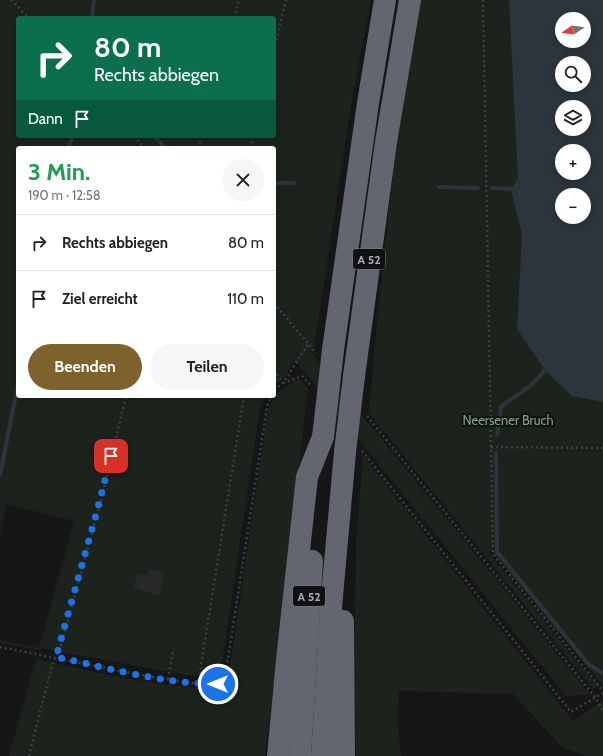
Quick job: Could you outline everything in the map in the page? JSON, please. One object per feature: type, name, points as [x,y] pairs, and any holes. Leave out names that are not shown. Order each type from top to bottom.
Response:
[{"type":"highway","name":"A 52","points":[[300,756],[308,606],[323,437],[326,353],[353,203],[385,0]]},
{"type":"highway","name":"A 52","points":[[322,756],[331,607],[354,451],[354,376],[386,142],[410,0]]},
{"type":"highway","points":[[278,756],[307,477],[323,437]]},
{"type":"highway","points":[[344,756],[343,602],[354,451]]},
{"type":"highway","points":[[343,678],[350,720],[350,756]]},
{"type":"highway","points":[[272,756],[282,708]]},
{"type":"path","points":[[11,0],[27,16]]},
{"type":"path","points":[[235,16],[239,0]]},
{"type":"path","points":[[276,42],[286,0]]},
{"type":"path","points":[[354,451],[571,712],[603,692],[493,554],[483,0]]},
{"type":"path","points":[[136,138],[142,146]]},
{"type":"path","points":[[276,305],[308,344],[326,353]]},
{"type":"path","points":[[283,383],[308,344]]},
{"type":"path","points":[[276,373],[283,383]]},
{"type":"path","points":[[276,388],[283,383],[302,376],[312,388]]},
{"type":"path","points":[[29,756],[52,665],[56,657],[101,500],[126,398]]},
{"type":"path","points":[[198,684],[244,398]]},
{"type":"path","points":[[0,647],[141,675],[198,684],[218,684],[227,665],[267,406],[270,398]]},
{"type":"path","points":[[363,412],[595,697],[603,711]]},
{"type":"path","points":[[490,447],[603,448]]},
{"type":"path","points":[[168,679],[173,652]]},
{"type":"green space","points":[[0,0],[371,0],[351,105],[313,355],[589,693],[586,695],[566,696],[294,359],[286,375],[276,383],[276,146],[16,146],[16,398],[264,398],[260,408],[222,663],[216,676],[209,679],[40,648],[39,650],[0,643],[0,640],[39,648],[74,521],[6,504],[0,535]]},
{"type":"green space","name":"Neersener Bruch","points":[[418,0],[603,0],[603,686],[490,549],[490,554],[598,687],[593,689],[369,413],[389,206],[402,103]]},
{"type":"green space","points":[[295,380],[302,381],[308,389],[265,756],[9,756],[36,659],[107,675],[155,683],[203,688],[227,688],[268,410],[274,398],[276,398],[276,394]]},
{"type":"green space","points":[[363,456],[573,721],[603,700],[603,756],[586,756],[562,747],[513,694],[399,691],[397,717],[401,756],[356,756],[354,685],[356,543]]},
{"type":"shaded area","points":[[509,0],[603,0],[603,402],[572,396],[545,370],[517,329],[522,235],[511,189],[518,179]]},
{"type":"building","points":[[148,569],[165,573],[159,596],[134,587],[137,573],[147,576]]},
{"type":"waterway","points":[[92,16],[94,0]]},
{"type":"waterway","points":[[69,146],[72,138]]},
{"type":"waterway","points":[[156,138],[163,146]]},
{"type":"waterway","points":[[276,183],[294,183]]},
{"type":"waterway","points":[[439,187],[478,188]]},
{"type":"waterway","points":[[492,188],[517,189]]},
{"type":"waterway","points":[[497,435],[501,407],[534,382],[544,371],[546,365]]},
{"type":"waterway","points":[[0,475],[16,394]]},
{"type":"waterway","points":[[496,453],[497,552],[589,665],[603,673]]},
{"type":"route","points":[[111,456],[101,500],[60,649],[56,657],[141,675],[198,684],[218,684]]}]
